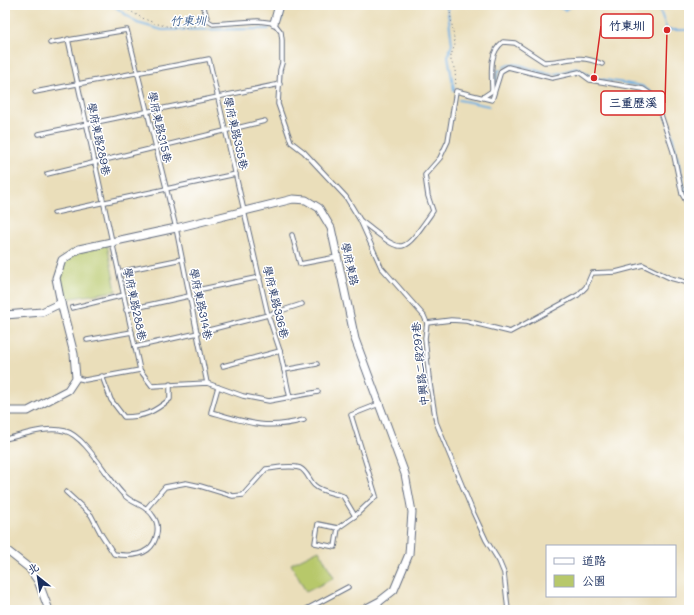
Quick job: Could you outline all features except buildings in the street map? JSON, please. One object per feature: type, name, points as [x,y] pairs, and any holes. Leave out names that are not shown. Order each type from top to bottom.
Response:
[{"type":"street","points":[[274,23],[279,5]]},
{"type":"street","name":"學府東路","points":[[76,378],[74,354],[56,278],[62,260],[79,249],[112,243],[293,199],[306,200],[319,208],[331,228],[355,338],[405,474],[412,512],[409,554],[394,590],[380,601],[363,610]]},
{"type":"street","points":[[5,315],[42,312],[61,303]]},
{"type":"street","points":[[5,411],[28,411],[68,390],[76,378]]},
{"type":"street","points":[[5,549],[29,568],[38,581],[49,610]]},
{"type":"lane","points":[[203,5],[208,21],[213,24],[258,21],[274,23]]},
{"type":"lane","name":"中興路二段297巷","points":[[274,23],[281,32],[282,40],[278,104],[291,142],[304,152],[335,185],[350,204],[360,220],[381,267],[424,316],[427,323],[425,338],[436,422],[473,512],[486,540],[499,560],[504,573],[508,610]]},
{"type":"lane","name":"學府東路315巷","points":[[68,39],[127,30],[165,189],[176,228]]},
{"type":"lane","points":[[50,43],[68,39]]},
{"type":"lane","name":"學府東路289巷","points":[[68,39],[112,243]]},
{"type":"lane","points":[[484,97],[492,91],[491,62],[498,46],[503,42],[515,43],[544,62],[574,57],[590,59],[602,64]]},
{"type":"lane","name":"學府東路335巷","points":[[138,72],[209,59],[245,211]]},
{"type":"lane","points":[[360,220],[390,244],[397,247],[405,246],[412,240],[433,211],[428,196],[425,175],[440,158],[448,141],[456,91],[492,100],[501,71],[508,67],[552,78],[579,72],[590,80],[643,89],[655,97],[672,151],[682,194],[689,206]]},
{"type":"lane","points":[[35,92],[138,72]]},
{"type":"lane","points":[[39,134],[280,84]]},
{"type":"lane","points":[[47,174],[265,121]]},
{"type":"lane","points":[[54,213],[236,174]]},
{"type":"lane","name":"學府東路336巷","points":[[245,211],[268,315],[280,351],[290,398]]},
{"type":"lane","name":"學府東路314巷","points":[[176,228],[207,383]]},
{"type":"lane","points":[[292,235],[300,264],[337,257]]},
{"type":"lane","name":"學府東路288巷","points":[[112,243],[140,370]]},
{"type":"lane","points":[[119,272],[182,259]]},
{"type":"lane","points":[[427,323],[451,320],[466,321],[510,332],[578,294],[586,287],[589,277],[596,272],[616,272],[643,265],[670,278],[689,283]]},
{"type":"lane","points":[[202,289],[260,277]]},
{"type":"lane","points":[[72,308],[124,295]]},
{"type":"lane","points":[[126,310],[189,296]]},
{"type":"lane","points":[[208,330],[268,315],[302,304]]},
{"type":"lane","points":[[87,340],[132,332]]},
{"type":"lane","points":[[135,347],[198,333]]},
{"type":"lane","points":[[222,366],[280,351]]},
{"type":"lane","points":[[284,370],[317,364]]},
{"type":"lane","points":[[76,378],[85,380],[140,370],[152,386],[207,383],[243,396],[269,402],[318,392]]},
{"type":"lane","points":[[102,376],[111,400],[124,417],[139,417],[161,406],[170,399],[170,384]]},
{"type":"lane","points":[[218,387],[211,412],[262,425],[282,426],[304,420]]},
{"type":"lane","points":[[338,528],[318,524],[315,543],[335,547],[338,528],[355,516],[376,496],[351,415],[379,404]]},
{"type":"lane","points":[[5,439],[48,429],[66,431],[86,447],[124,496],[146,509],[153,516],[157,526],[154,542],[151,548],[138,554],[114,554],[100,534],[91,515],[66,492]]},
{"type":"lane","points":[[146,509],[165,487],[186,483],[227,495],[243,495],[266,469],[287,467],[300,468],[304,470],[313,485],[343,496],[355,516]]},
{"type":"lane","points":[[305,610],[348,587]]},
{"type":"lane","points":[[379,610],[380,601]]},
{"type":"path","points":[[123,5],[135,15],[157,24],[189,26],[200,25],[208,21]]},
{"type":"path","points":[[449,5],[455,45],[451,55],[455,70],[456,91]]},
{"type":"green space","points":[[107,244],[116,291],[66,299],[58,269],[71,251]]},
{"type":"green space","points":[[319,550],[334,578],[306,592],[291,564]]},
{"type":"waterway","name":"竹東圳","points":[[113,5],[137,23],[162,30],[269,29]]},
{"type":"waterway","name":"竹東圳","points":[[281,21],[284,5]]},
{"type":"waterway","name":"竹東圳","points":[[447,5],[452,44],[448,56],[454,90]]},
{"type":"waterway","points":[[555,5],[565,10],[572,5]]},
{"type":"waterway","points":[[658,5],[667,30],[689,30]]},
{"type":"waterway","name":"竹東圳","points":[[504,67],[515,64],[547,74],[562,73],[577,68],[594,78],[642,86],[652,93]]},
{"type":"waterway","name":"竹東圳","points":[[492,94],[498,71],[500,70]]},
{"type":"waterway","name":"竹東圳","points":[[655,95],[661,102],[666,114],[689,202]]},
{"type":"waterway","name":"竹東圳","points":[[459,100],[489,106]]},
{"type":"place","name":"三重歷溪","points":[[667,30]]},
{"type":"place","name":"竹東圳","points":[[594,78]]}]
